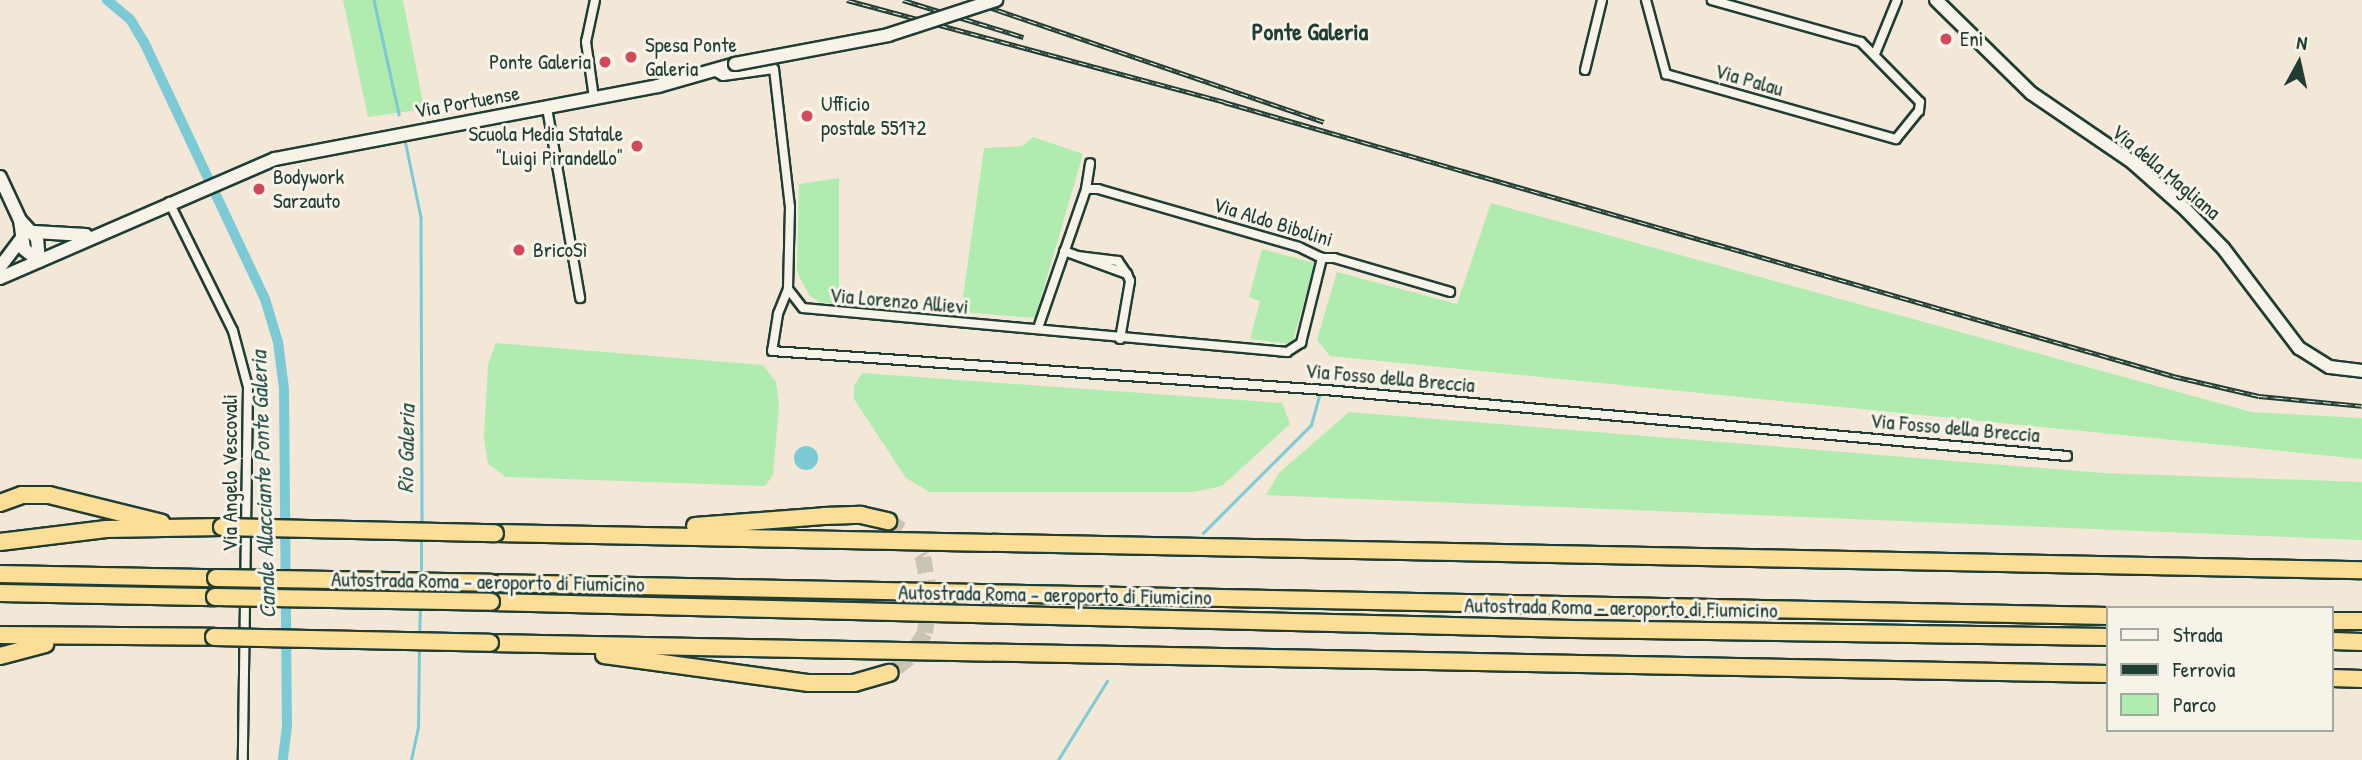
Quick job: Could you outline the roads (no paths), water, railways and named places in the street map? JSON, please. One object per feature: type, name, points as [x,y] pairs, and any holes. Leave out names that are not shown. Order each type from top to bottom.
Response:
[{"type":"highway","points":[[0,502],[22,495],[48,495],[185,528]]},
{"type":"highway","points":[[612,534],[630,528],[824,516],[861,515],[888,521]]},
{"type":"highway","points":[[0,542],[106,530],[222,527],[2362,570]]},
{"type":"highway","name":"Autostrada Roma - aeroporto di Fiumicino","points":[[0,574],[2106,616]]},
{"type":"highway","name":"Autostrada Roma - aeroporto di Fiumicino","points":[[0,593],[491,602],[1586,629],[2106,637]]},
{"type":"highway","points":[[2334,621],[2362,621]]},
{"type":"highway","points":[[0,635],[2106,674]]},
{"type":"highway","points":[[0,656],[29,646],[93,637]]},
{"type":"highway","points":[[2334,641],[2362,642]]},
{"type":"highway","points":[[490,643],[698,664],[809,683],[854,683],[890,673]]},
{"type":"highway","points":[[2334,678],[2362,679]]},
{"type":"main road","name":"Via Portuense","points":[[0,278],[169,202],[275,159],[368,138],[547,108],[715,71],[734,64],[888,35],[996,0]]},
{"type":"main road","name":"Via della Magliana","points":[[1936,0],[2037,98],[2127,159],[2186,210],[2223,248],[2299,348],[2330,367],[2362,371]]},
{"type":"main road","points":[[0,177],[20,220],[21,239],[26,252],[39,261]]},
{"type":"main road","points":[[20,220],[34,232],[63,237],[93,235]]},
{"type":"main road","points":[[34,232],[39,261]]},
{"type":"main road","points":[[0,267],[21,239]]},
{"type":"street","points":[[594,98],[586,42],[595,0]]},
{"type":"street","points":[[1585,70],[1602,0]]},
{"type":"street","name":"Via Palau","points":[[1646,0],[1666,74],[1896,139],[1906,131],[1920,102],[1875,54]]},
{"type":"street","points":[[1712,0],[1856,40],[1875,54],[1897,0]]},
{"type":"street","points":[[715,71],[723,76],[774,69],[790,207],[788,289]]},
{"type":"street","points":[[547,108],[579,298]]},
{"type":"street","points":[[1038,328],[1086,189],[1090,163]]},
{"type":"street","name":"Via Aldo Bibolini","points":[[1086,189],[1098,189],[1299,247],[1322,258],[1334,258],[1450,292]]},
{"type":"street","name":"Via Angelo Vescovali","points":[[169,202],[233,331],[248,387],[243,760]]},
{"type":"street","points":[[1064,251],[1127,274],[1130,281],[1120,339]]},
{"type":"street","name":"Via Lorenzo Allievi","points":[[788,289],[798,305],[823,312],[1038,328],[1120,339],[1287,352],[1298,348],[1322,258]]},
{"type":"street","name":"Via Fosso della Breccia","points":[[788,289],[778,314],[772,351],[1316,389],[2067,456]]},
{"type":"water","points":[[806,446],[814,450],[818,458],[814,466],[806,470],[798,466],[794,458],[798,450]]},
{"type":"waterway","name":"Canale Allacciante Ponte Galeria","points":[[107,0],[130,19],[144,42],[265,299],[278,342],[284,389],[287,726],[283,760]]},
{"type":"waterway","name":"Rio Galeria","points":[[374,0],[399,114]]},
{"type":"waterway","name":"Rio Galeria","points":[[405,140],[421,217],[422,524]]},
{"type":"waterway","points":[[1203,533],[1311,425],[1322,385]]},
{"type":"waterway","name":"Rio Galeria","points":[[421,537],[421,576]]},
{"type":"waterway","name":"Rio Galeria","points":[[419,636],[420,607]]},
{"type":"waterway","name":"Rio Galeria","points":[[411,760],[418,728],[419,646]]},
{"type":"waterway","points":[[1058,760],[1107,681]]},
{"type":"tunnel","points":[[888,521],[908,534],[923,557],[930,597],[925,633],[909,658],[890,673]]},
{"type":"railway","points":[[847,0],[1224,102],[2173,376],[2259,396],[2362,406]]},
{"type":"railway","points":[[903,0],[1023,37]]},
{"type":"railway","points":[[968,0],[1324,122]]},
{"type":"place","name":"Eni","points":[[1946,39]]},
{"type":"place","name":"Spesa Ponte Galeria","points":[[631,57]]},
{"type":"place","name":"Ponte Galeria","points":[[605,62]]},
{"type":"place","name":"Ufficio postale 55172","points":[[807,116]]},
{"type":"place","name":"Scuola Media Statale \"Luigi Pirandello\"","points":[[637,146]]},
{"type":"place","name":"Bodywork Sarzauto","points":[[259,189]]},
{"type":"place","name":"BricoSì","points":[[519,250]]},
{"type":"district","name":"Ponte Galeria","points":[[1310,32]]}]
